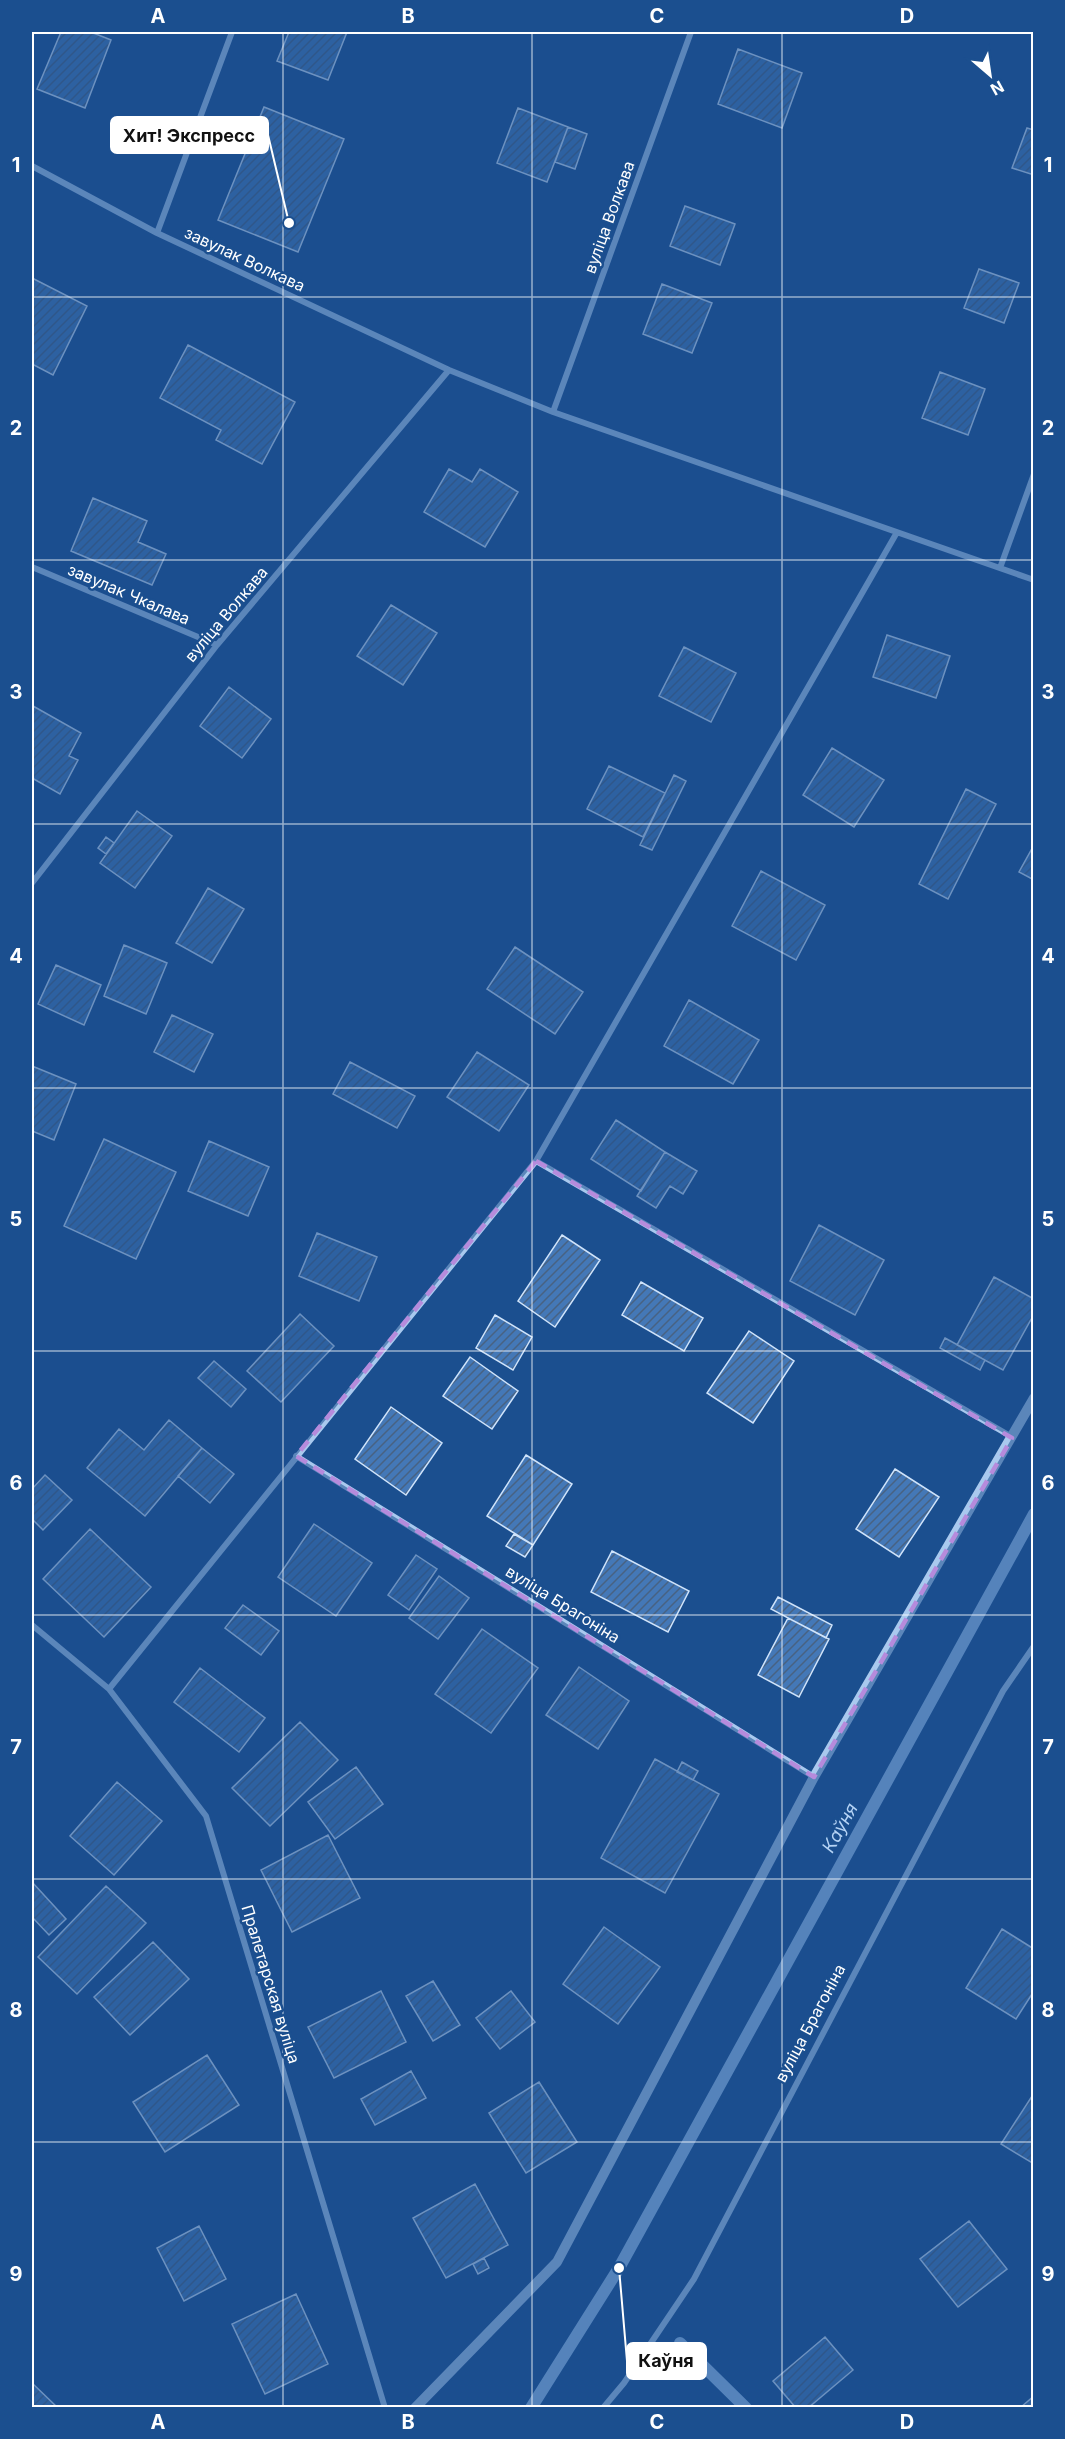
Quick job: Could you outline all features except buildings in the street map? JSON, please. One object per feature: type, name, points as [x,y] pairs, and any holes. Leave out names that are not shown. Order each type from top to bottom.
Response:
[{"type":"street","points":[[157,233],[232,32]]},
{"type":"street","name":"вуліца Волкава","points":[[553,412],[691,32]]},
{"type":"street","name":"завулак Волкава","points":[[32,166],[157,233],[450,370],[553,412],[896,534],[1034,580]]},
{"type":"street","name":"вуліца Волкава","points":[[32,883],[217,645],[450,370]]},
{"type":"street","points":[[1000,568],[1034,474]]},
{"type":"street","points":[[109,1689],[537,1161],[896,534]]},
{"type":"street","name":"завулак Чкалава","points":[[32,567],[217,645]]},
{"type":"street","points":[[537,1161],[1012,1438]]},
{"type":"street","points":[[415,2408],[557,2262],[814,1778],[1034,1398]]},
{"type":"street","name":"вуліца Брагоніна","points":[[296,1456],[814,1778]]},
{"type":"street","name":"Пралетарская вуліца","points":[[32,1626],[109,1689],[206,1816],[385,2408]]},
{"type":"street","name":"вуліца Брагоніна","points":[[603,2408],[624,2383],[694,2279],[1003,1691],[1034,1646]]},
{"type":"highlighted area","points":[[536,1161],[1012,1438],[814,1777],[296,1456]]},
{"type":"waterway","name":"Каўня","points":[[531,2408],[619,2268],[1034,1514]]},
{"type":"waterway","points":[[680,2343],[746,2408]]},
{"type":"place","name":"Хит! Экспресс","points":[[289,223]]},
{"type":"place","name":"Каўня","points":[[619,2268]]}]
